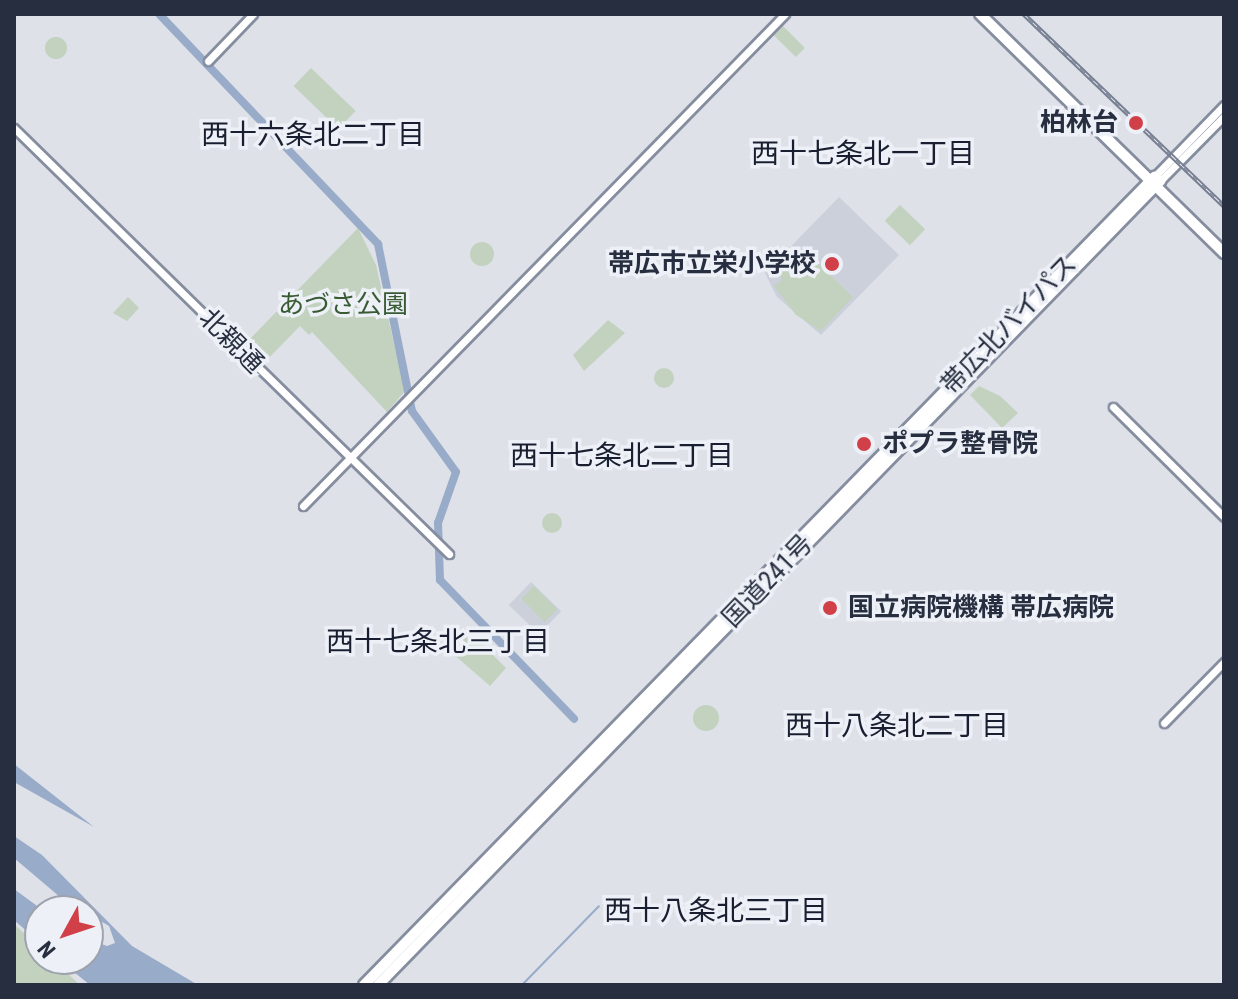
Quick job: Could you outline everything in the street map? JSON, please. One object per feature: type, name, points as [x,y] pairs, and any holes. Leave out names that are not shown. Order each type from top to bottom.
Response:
[{"type":"highway","points":[[980,14],[1224,243]]},
{"type":"highway","points":[[990,14],[1224,253]]},
{"type":"highway","name":"国道241号","points":[[378,985],[531,822],[1155,181]]},
{"type":"highway","name":"国道241号","points":[[364,985],[531,822]]},
{"type":"street","points":[[208,61],[253,14]]},
{"type":"street","points":[[303,506],[785,14]]},
{"type":"street","points":[[1155,181],[1224,105]]},
{"type":"street","points":[[1155,181],[1224,116]]},
{"type":"street","name":"北親通","points":[[14,128],[449,554]]},
{"type":"street","points":[[1113,407],[1224,517]]},
{"type":"street","points":[[1164,723],[1224,662]]},
{"type":"shaded area","name":"帯広市立栄小学校","points":[[839,197],[899,255],[821,335],[777,297],[765,273]]},
{"type":"shaded area","points":[[531,582],[561,611],[539,634],[509,605]]},
{"type":"green space","points":[[783,26],[805,48],[796,57],[774,35]]},
{"type":"green space","points":[[56,37],[64,40],[67,48],[64,56],[56,59],[48,56],[45,48],[48,40]]},
{"type":"green space","points":[[311,68],[356,111],[338,129],[294,86]]},
{"type":"green space","points":[[900,205],[925,229],[910,245],[885,221]]},
{"type":"green space","name":"あづさ公園","points":[[358,228],[376,265],[405,391],[387,412],[312,332],[309,335],[300,326],[262,365],[243,346]]},
{"type":"green space","points":[[482,242],[493,249],[494,254],[487,265],[482,266],[471,259],[470,254],[477,243]]},
{"type":"green space","points":[[805,251],[853,297],[821,331],[796,315],[774,286],[781,281],[781,266],[793,252]]},
{"type":"green space","points":[[128,297],[139,308],[127,321],[113,313]]},
{"type":"green space","points":[[608,320],[625,333],[584,371],[573,355]]},
{"type":"green space","points":[[664,368],[671,371],[674,378],[671,385],[664,388],[657,385],[654,378],[657,371]]},
{"type":"green space","points":[[979,386],[1000,396],[1018,413],[1002,428],[970,395]]},
{"type":"green space","points":[[552,513],[559,516],[562,523],[559,530],[552,533],[545,530],[542,523],[545,516]]},
{"type":"green space","points":[[534,586],[557,609],[545,622],[521,599]]},
{"type":"green space","points":[[470,632],[506,668],[490,686],[451,652]]},
{"type":"green space","points":[[706,705],[715,709],[719,718],[715,727],[706,731],[697,727],[693,718],[697,709]]},
{"type":"green space","points":[[14,924],[24,933],[24,975],[69,975],[80,985],[14,985]]},
{"type":"water","points":[[14,764],[94,827],[14,782]]},
{"type":"water","points":[[14,836],[42,855],[82,895],[58,895],[14,858]]},
{"type":"water","points":[[14,889],[24,896],[24,929],[14,920]]},
{"type":"water","points":[[104,918],[132,946],[198,985],[90,985],[78,975],[104,975],[104,945],[115,943],[109,926],[104,923]]},
{"type":"waterway","points":[[159,14],[378,244],[412,411],[456,472],[438,523],[440,580],[574,719]]},
{"type":"waterway","points":[[522,985],[599,906]]},
{"type":"railway","points":[[1024,14],[1224,206]]},
{"type":"place","name":"柏林台","points":[[1136,123]]},
{"type":"place","name":"帯広市立栄小学校","points":[[832,264]]},
{"type":"place","name":"ポプラ整骨院","points":[[864,444]]},
{"type":"place","name":"国立病院機構 帯広病院","points":[[830,608]]},
{"type":"district","name":"西十六条北二丁目","points":[[313,135]]},
{"type":"district","name":"西十七条北一丁目","points":[[863,154]]},
{"type":"district","name":"西十七条北二丁目","points":[[622,456]]},
{"type":"district","name":"西十七条北三丁目","points":[[438,642]]},
{"type":"district","name":"西十八条北二丁目","points":[[897,726]]},
{"type":"district","name":"西十八条北三丁目","points":[[716,911]]}]
